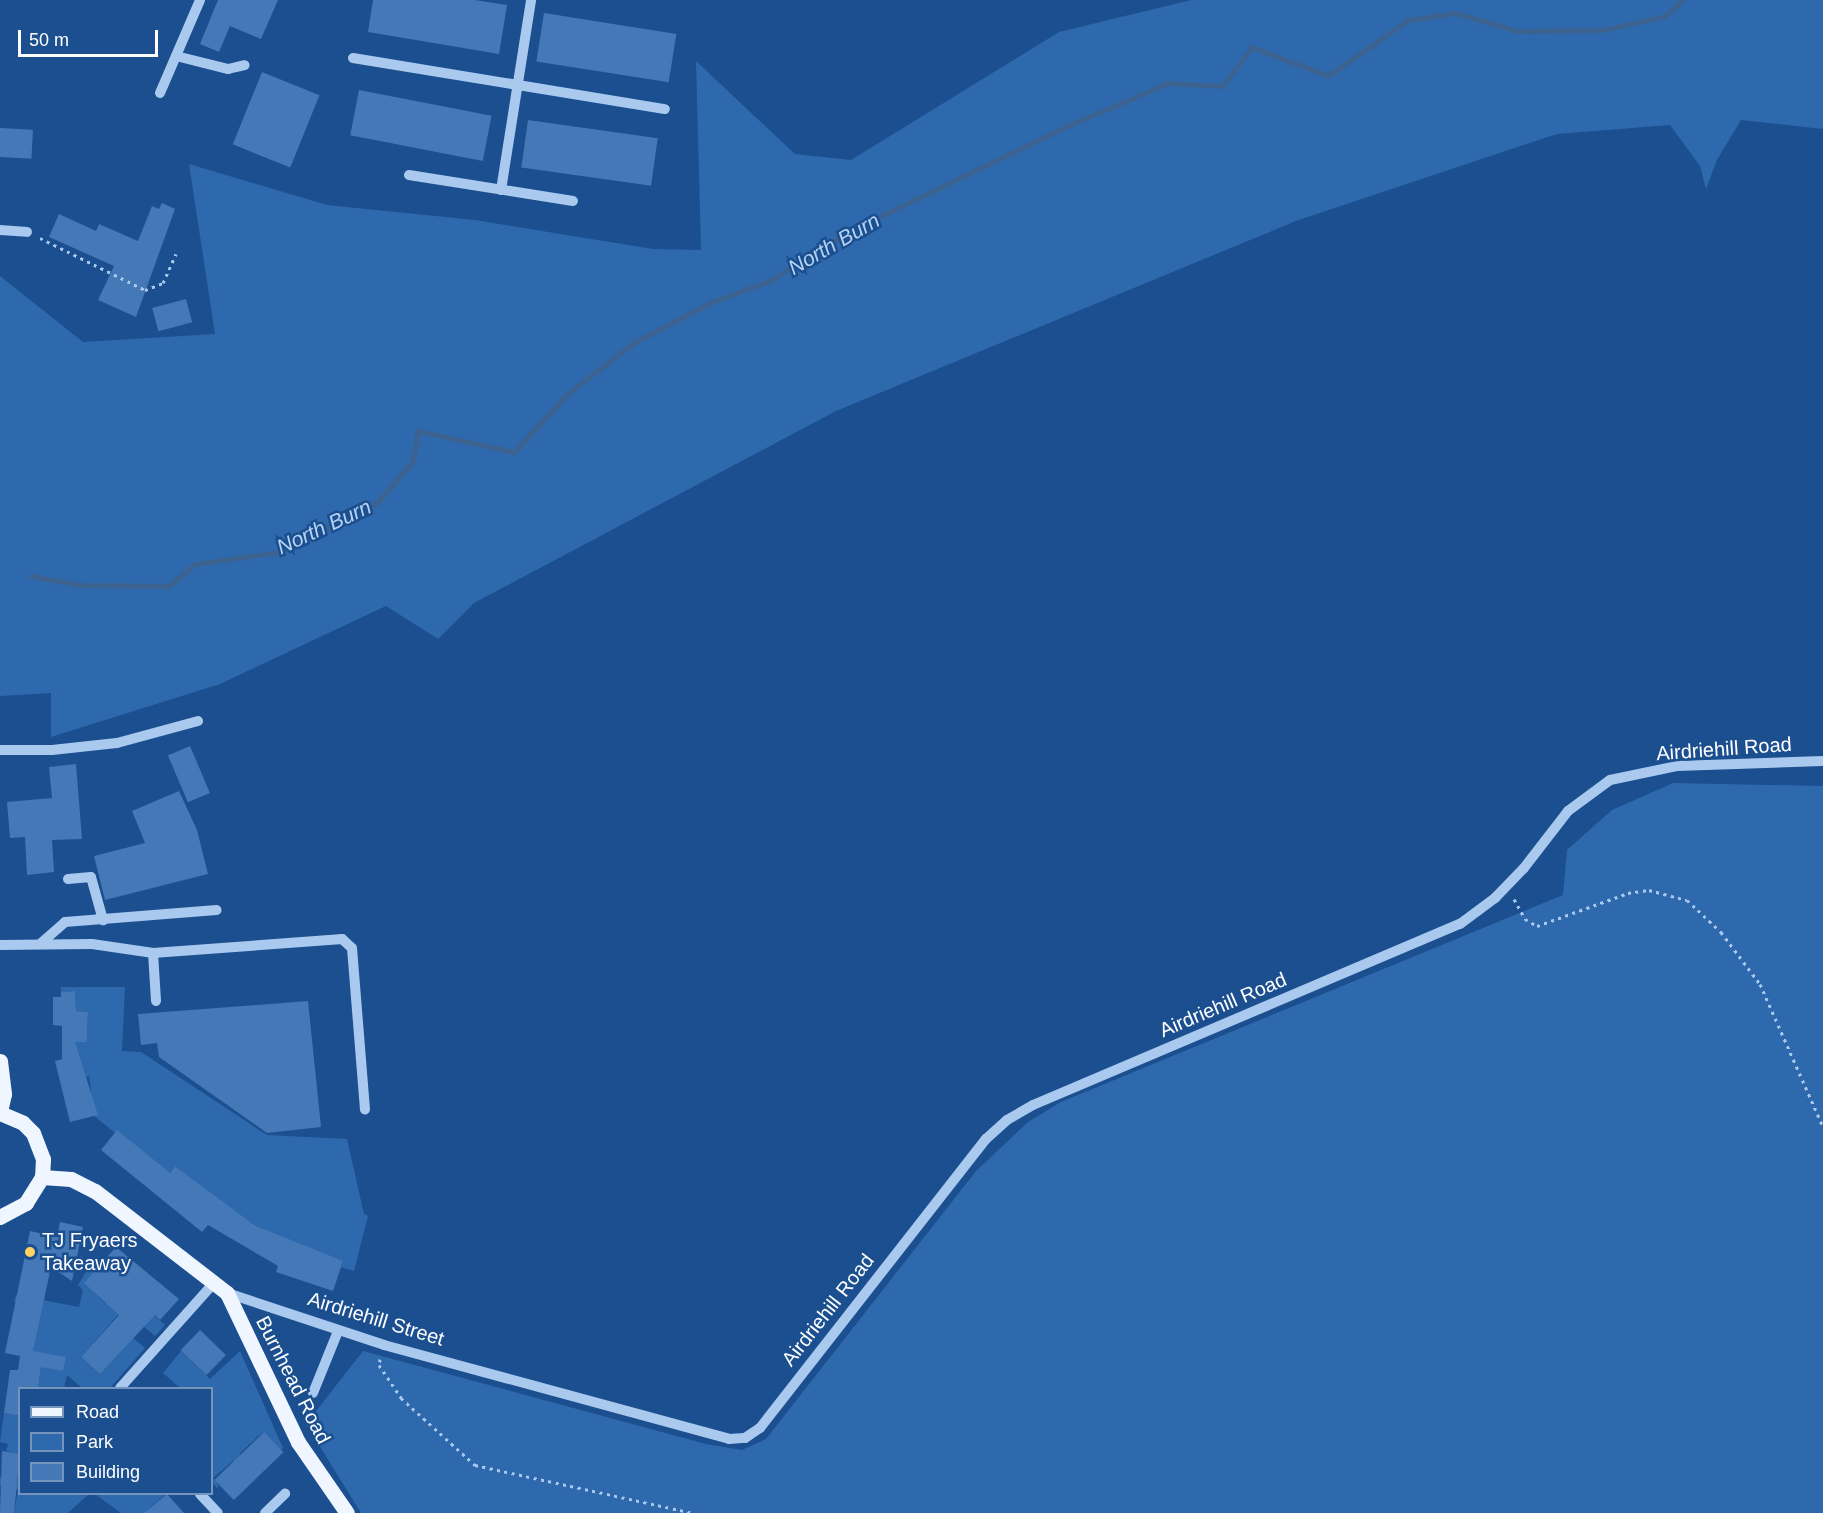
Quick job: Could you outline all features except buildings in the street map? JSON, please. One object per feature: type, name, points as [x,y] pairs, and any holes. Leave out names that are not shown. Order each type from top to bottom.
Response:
[{"type":"main road","points":[[0,1060],[4,1094],[0,1112],[24,1123],[33,1133],[43,1159],[42,1177],[26,1203],[0,1217]]},
{"type":"main road","name":"Airdriehill Street","points":[[42,1177],[71,1179],[95,1191],[227,1293]]},
{"type":"main road","name":"Burnhead Road","points":[[227,1293],[298,1442],[346,1513]]},
{"type":"street","points":[[160,93],[200,0]]},
{"type":"street","points":[[501,190],[531,0]]},
{"type":"street","points":[[176,56],[228,69],[245,65]]},
{"type":"street","points":[[353,58],[665,109]]},
{"type":"street","points":[[409,175],[573,201]]},
{"type":"street","points":[[0,230],[27,232]]},
{"type":"street","points":[[0,750],[52,750],[117,743],[198,721]]},
{"type":"street","name":"Airdriehill Road","points":[[729,1439],[745,1438],[760,1428],[986,1139],[1007,1120],[1033,1105],[1460,924],[1511,882],[1568,811],[1610,780],[1677,766],[1823,761]]},
{"type":"street","points":[[68,879],[91,877],[102,920]]},
{"type":"street","points":[[40,944],[65,922],[218,910]]},
{"type":"street","points":[[0,945],[92,944],[153,953],[342,939],[352,948],[365,1109]]},
{"type":"street","points":[[153,953],[156,1001]]},
{"type":"street","points":[[122,1387],[213,1284]]},
{"type":"street","name":"Airdriehill Street","points":[[227,1293],[384,1345],[729,1439]]},
{"type":"street","points":[[313,1393],[338,1331]]},
{"type":"street","points":[[265,1513],[285,1494]]},
{"type":"street","points":[[201,1495],[218,1513]]},
{"type":"path","points":[[27,232],[145,290],[163,283],[176,254]]},
{"type":"path","points":[[1511,882],[1516,908],[1537,926],[1628,893],[1649,890],[1687,900],[1721,932],[1760,984],[1823,1127]]},
{"type":"path","points":[[384,1345],[379,1365],[401,1398],[475,1465],[694,1513]]},
{"type":"green space","points":[[1191,0],[1823,0],[1823,129],[1741,120],[1717,160],[1706,189],[1700,166],[1670,125],[1557,134],[1296,221],[836,411],[474,603],[438,639],[386,606],[220,684],[51,737],[51,693],[0,696],[0,276],[83,342],[215,334],[189,164],[327,205],[475,220],[653,249],[701,250],[696,61],[795,154],[851,160],[1059,32]]},
{"type":"green space","points":[[1673,783],[1823,786],[1823,1513],[361,1513],[306,1424],[363,1351],[706,1444],[742,1450],[766,1439],[976,1171],[1028,1122],[1061,1102],[1563,895],[1567,850],[1612,810]]},
{"type":"green space","points":[[61,987],[125,987],[122,1051],[141,1052],[267,1135],[347,1139],[364,1214],[368,1216],[354,1271],[341,1267],[343,1261],[277,1238],[256,1226],[175,1166],[168,1175],[94,1116],[89,1076],[74,1080],[62,1041],[87,1042],[88,1012],[76,1011],[75,991],[61,992]]},
{"type":"green space","points":[[81,1256],[102,1273],[94,1292],[105,1303],[127,1291],[165,1325],[155,1336],[123,1309],[81,1357],[100,1374],[133,1338],[145,1348],[111,1387],[81,1387],[67,1375],[64,1387],[38,1387],[41,1369],[30,1367],[41,1307],[14,1302],[16,1295],[79,1307],[83,1290],[78,1285],[87,1270],[77,1263]]},
{"type":"green space","points":[[181,1351],[210,1379],[240,1351],[283,1448],[281,1450],[263,1432],[239,1454],[254,1471],[233,1461],[213,1478],[213,1387],[179,1387],[163,1373]]},
{"type":"green space","points":[[4,1413],[18,1416],[18,1454],[6,1451],[8,1444],[0,1442]]},
{"type":"green space","points":[[0,1477],[18,1481],[18,1490],[0,1486]]},
{"type":"green space","points":[[213,1478],[219,1486],[217,1488],[213,1483]]},
{"type":"green space","points":[[18,1490],[18,1495],[88,1495],[68,1513],[14,1513]]},
{"type":"green space","points":[[96,1495],[165,1495],[148,1509],[151,1513],[121,1513]]},
{"type":"waterway","name":"North Burn","points":[[31,576],[80,585],[169,586],[195,564],[279,552],[377,503],[413,461],[418,431],[514,452],[567,394],[635,342],[712,302],[771,280],[850,231],[1065,127],[1168,83],[1222,86],[1252,47],[1328,76],[1408,20],[1456,13],[1517,31],[1603,30],[1665,16],[1682,0]]},
{"type":"place","name":"TJ Fryaers Takeaway","points":[[30,1252]]}]
